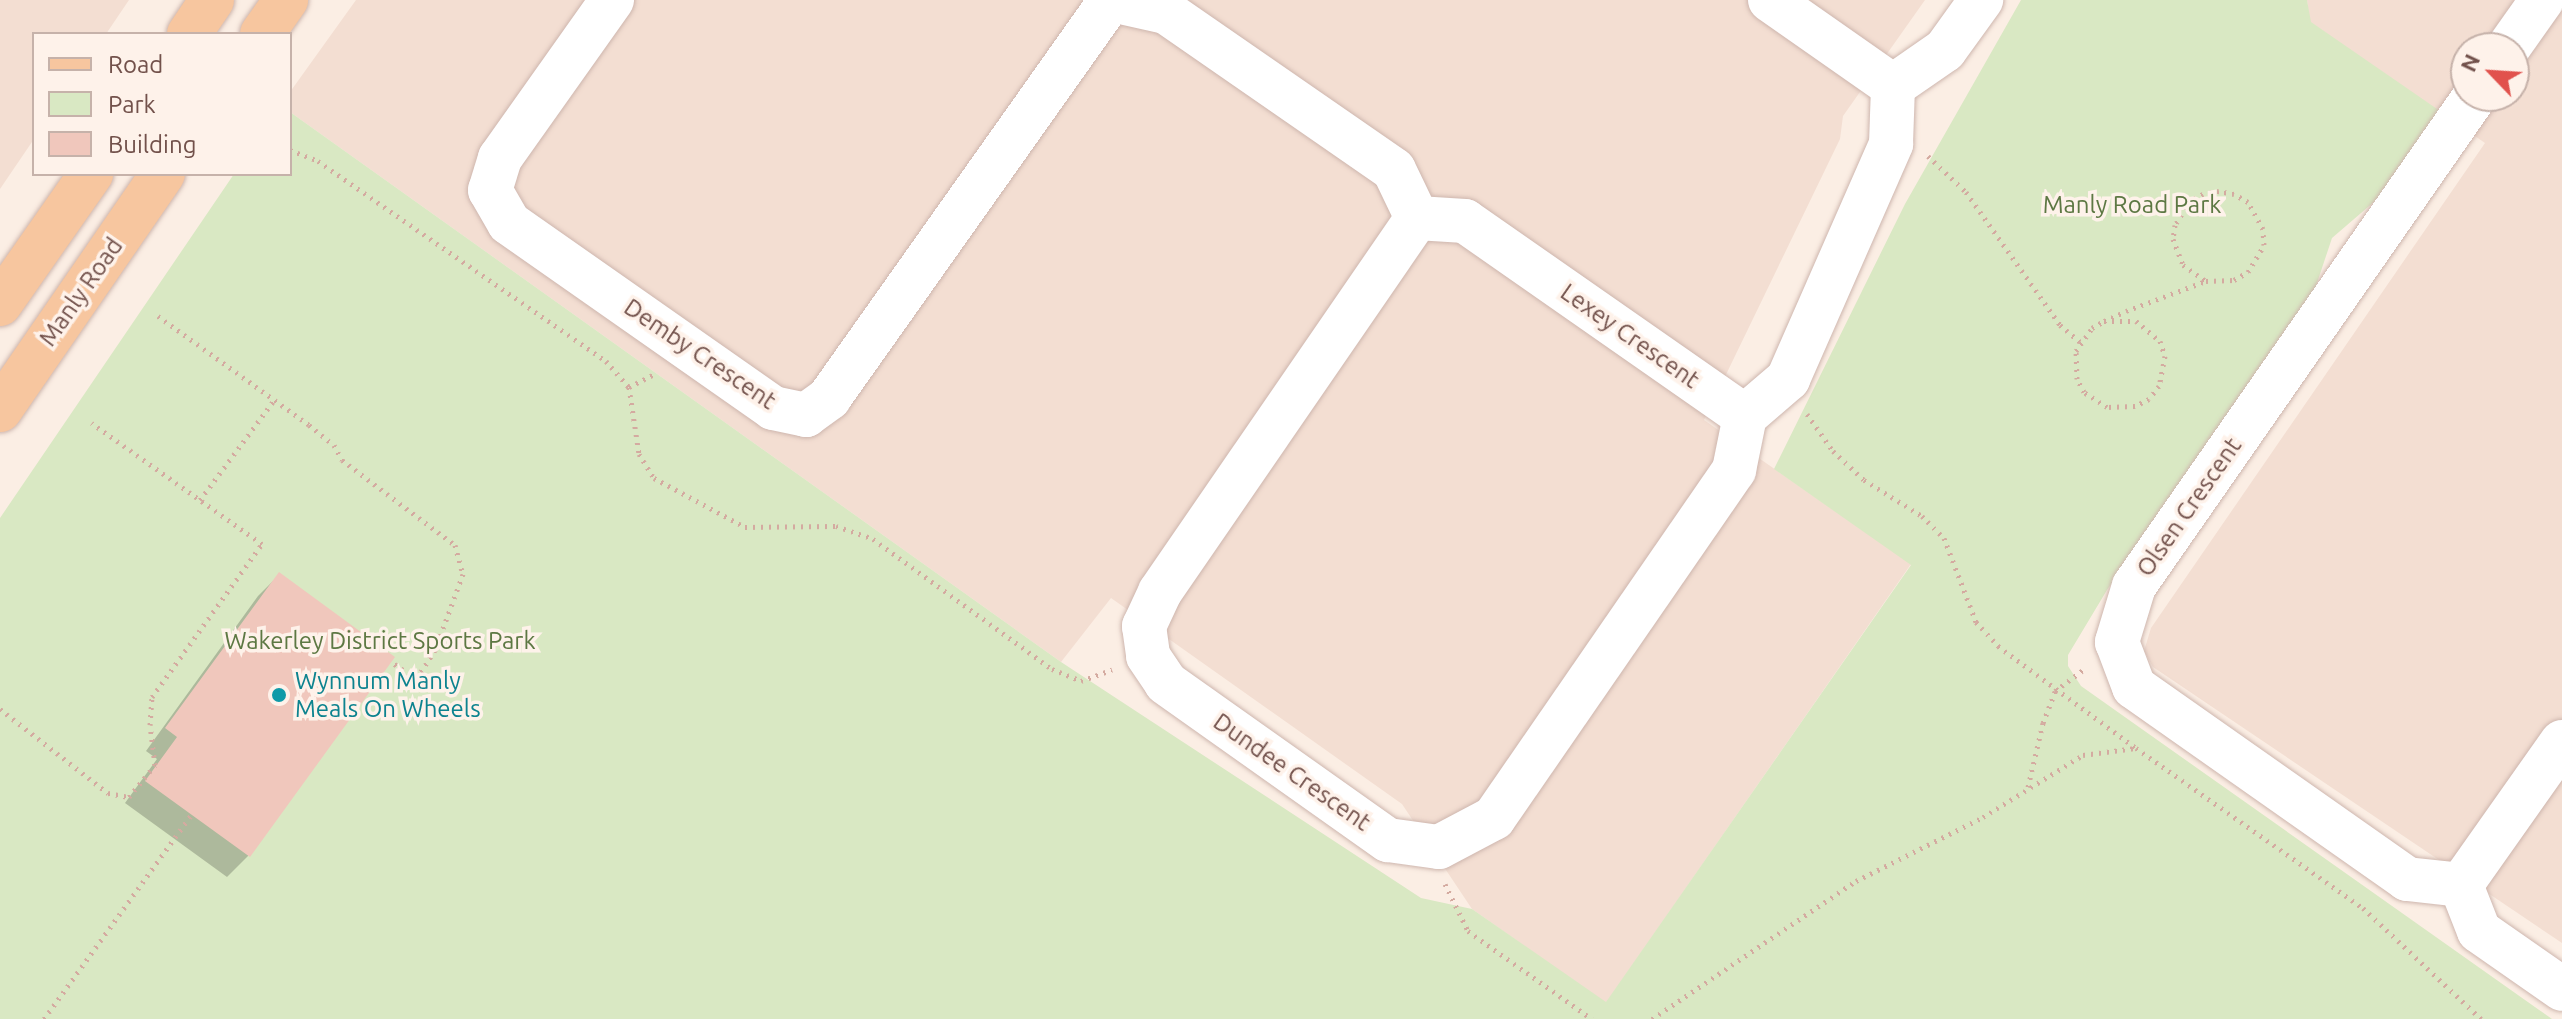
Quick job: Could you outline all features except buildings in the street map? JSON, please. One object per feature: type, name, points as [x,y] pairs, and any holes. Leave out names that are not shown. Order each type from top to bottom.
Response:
[{"type":"main road","points":[[190,32],[212,0]]},
{"type":"main road","points":[[263,32],[286,0]]},
{"type":"main road","points":[[0,304],[90,176]]},
{"type":"main road","name":"Manly Road","points":[[0,410],[162,176]]},
{"type":"street","name":"Demby Crescent","points":[[612,0],[500,158],[490,190],[509,223],[773,408],[806,415],[829,398],[1111,0]]},
{"type":"street","points":[[1111,0],[1166,12],[1394,170],[1417,218],[1160,592],[1144,626],[1148,656]]},
{"type":"street","points":[[1770,0],[1893,86]]},
{"type":"street","points":[[1893,86],[1945,50],[1981,0]]},
{"type":"street","points":[[2519,32],[2542,0]]},
{"type":"street","points":[[1439,847],[1494,818],[1734,470],[1745,416],[1788,379],[1891,144],[1893,86]]},
{"type":"street","name":"Olsen Crescent","points":[[2117,642],[2134,586],[2464,112]]},
{"type":"street","name":"Lexey Crescent","points":[[1417,218],[1465,221],[1745,416]]},
{"type":"street","points":[[2117,642],[2134,687],[2160,706],[2407,879],[2461,885]]},
{"type":"street","name":"Dundee Crescent","points":[[1148,656],[1166,683],[1388,840],[1439,847]]},
{"type":"street","points":[[2461,885],[2562,742]]},
{"type":"street","points":[[2461,885],[2479,931],[2562,989]]},
{"type":"path","points":[[1921,149],[1966,192],[2060,325],[2081,342]]},
{"type":"path","points":[[292,151],[318,161],[606,361],[629,387],[639,454],[654,478],[745,527],[836,526],[873,539],[1052,669],[1081,681],[1148,656]]},
{"type":"path","points":[[2104,321],[2136,321],[2160,341],[2165,356],[2165,372],[2149,399],[2122,409],[2095,402],[2077,379],[2075,365],[2081,342],[2092,328],[2104,321],[2206,281],[2234,280],[2248,272],[2264,245],[2258,214],[2248,202],[2234,194],[2219,191],[2203,194],[2190,201],[2175,225],[2173,239],[2183,265],[2206,281]]},
{"type":"path","points":[[158,316],[275,399],[334,445],[342,460],[455,545],[463,574],[435,650],[416,679],[392,662]]},
{"type":"path","points":[[200,500],[275,399]]},
{"type":"path","points":[[1804,409],[1833,451],[1864,480],[1922,516],[1944,538],[1976,622],[1998,646],[2055,691],[2363,908],[2481,1019]]},
{"type":"path","points":[[0,709],[108,793],[129,797],[155,765],[150,725],[152,697],[262,544],[92,423]]},
{"type":"path","points":[[2028,788],[2043,723],[2055,691],[2117,642]]},
{"type":"path","points":[[1652,1019],[1856,881],[1983,817],[2083,755],[2136,748]]},
{"type":"path","points":[[44,1019],[191,815]]},
{"type":"path","points":[[1439,847],[1445,888],[1468,931],[1592,1019]]},
{"type":"shaded area","points":[[0,0],[129,0],[107,32],[32,32],[32,142],[0,189]]},
{"type":"shaded area","points":[[356,0],[1925,0],[1843,116],[1840,139],[1704,420],[1911,564],[1606,1003],[1472,909],[1402,804],[1111,598],[1061,662],[292,113],[292,89]]},
{"type":"shaded area","points":[[2307,0],[2562,0],[2562,943],[2153,667],[2144,651],[2151,628],[2485,143],[2310,22]]},
{"type":"green space","points":[[2021,0],[2307,0],[2311,22],[2440,111],[2375,201],[2332,238],[2315,289],[2107,590],[2068,655],[2068,666],[2081,686],[2552,1019],[0,1019],[0,518],[233,176],[292,176],[292,113],[1061,662],[1421,898],[1472,909],[1606,1002],[1911,565],[1774,469],[1905,204]]},
{"type":"place","name":"Wynnum Manly Meals On Wheels","points":[[279,695]]},
{"type":"park label","name":"Manly Road Park","points":[[2132,205]]},
{"type":"park label","name":"Wakerley District Sports Park","points":[[380,641]]}]
